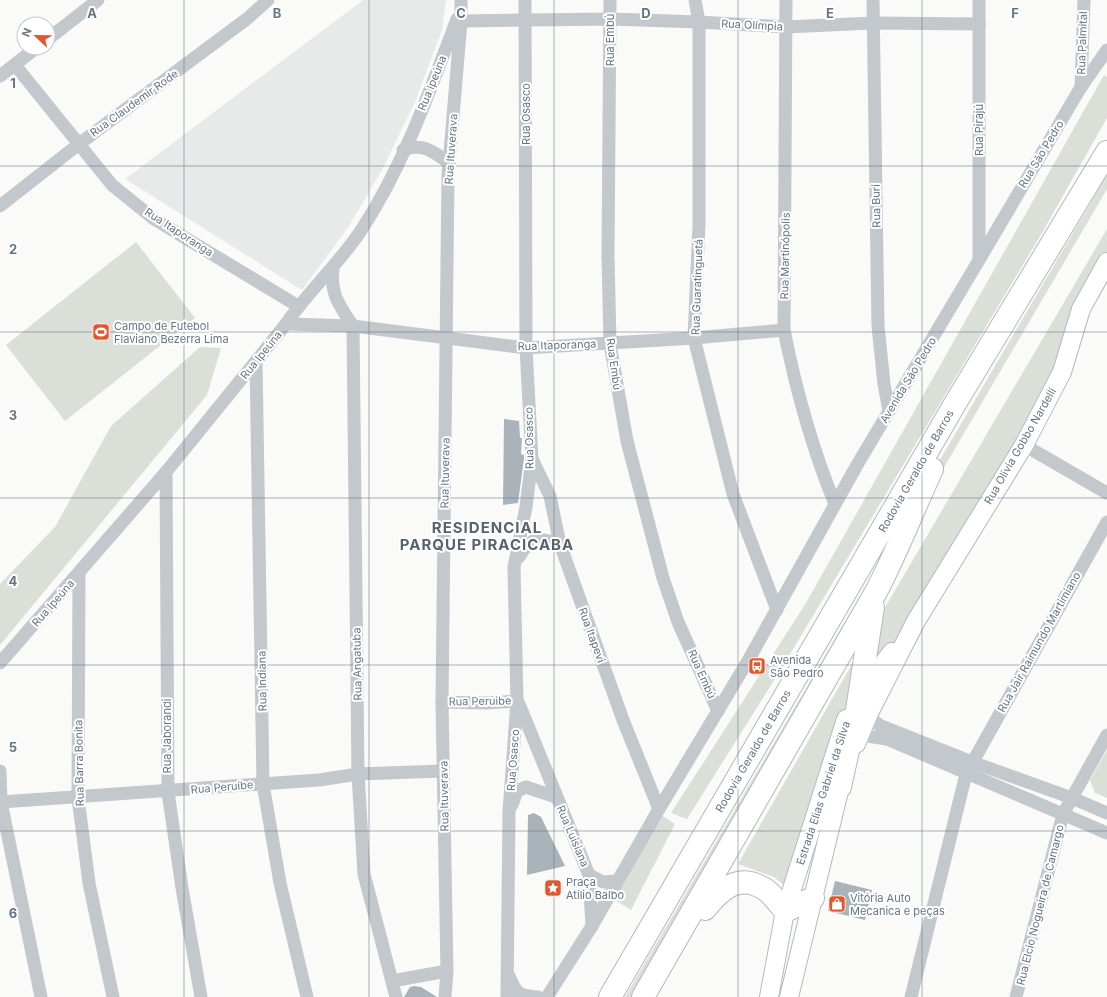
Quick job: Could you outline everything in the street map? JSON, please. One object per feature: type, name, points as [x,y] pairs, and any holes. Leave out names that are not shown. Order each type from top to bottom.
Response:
[{"type":"highway","name":"Rodovia Geraldo de Barros","points":[[610,997],[956,402],[1107,152]]},
{"type":"highway","name":"Rodovia Geraldo de Barros","points":[[645,993],[876,592],[896,554],[911,514],[945,440],[956,402]]},
{"type":"highway","points":[[840,787],[861,691],[876,592]]},
{"type":"highway","points":[[645,993],[670,966],[702,912],[720,891],[728,885],[741,883],[754,885],[766,890],[785,911],[813,898]]},
{"type":"street","name":"Rua Claudemir Rode","points":[[0,206],[78,144],[248,18],[268,0]]},
{"type":"street","name":"Rua Osasco","points":[[507,997],[509,812],[517,701],[514,567],[526,507],[532,459],[526,348],[525,0]]},
{"type":"street","name":"Rua Embú","points":[[610,0],[608,256],[610,344],[627,441],[663,578],[678,622],[718,711]]},
{"type":"street","name":"Rua Guaratinguetá","points":[[695,0],[699,22],[699,225],[694,338],[733,494],[777,610]]},
{"type":"street","name":"Rua Martinópolis","points":[[786,0],[784,330],[794,382],[821,470],[835,504]]},
{"type":"street","name":"Rua Buri","points":[[873,0],[872,23],[878,326],[884,384],[889,411]]},
{"type":"street","name":"Rua Pirajú","points":[[978,260],[979,0]]},
{"type":"street","name":"Rua Palmital","points":[[1081,87],[1084,0]]},
{"type":"street","points":[[56,33],[95,1]]},
{"type":"street","name":"Rua Olímpia","points":[[461,10],[526,21],[610,19],[786,27],[872,23],[979,24]]},
{"type":"street","name":"Rua Ipeúna","points":[[0,663],[79,574],[166,472],[286,324],[298,306],[333,268],[362,229],[386,187],[403,150],[435,78],[461,10]]},
{"type":"street","name":"Rua Ituverava","points":[[445,997],[447,972],[442,702],[449,163],[461,10]]},
{"type":"street","name":"Rua São Pedro","points":[[978,260],[1081,87],[1107,50]]},
{"type":"street","points":[[0,76],[26,56]]},
{"type":"street","name":"Rua Itaporanga","points":[[15,65],[112,185],[154,219],[298,306]]},
{"type":"street","points":[[403,150],[412,146],[421,147],[437,154],[449,163]]},
{"type":"street","name":"Avenida São Pedro","points":[[547,997],[592,926],[659,809],[718,711],[777,610],[835,504],[978,260]]},
{"type":"street","name":"Rua Olivia Gobbo Nardelli","points":[[916,621],[1024,445],[1062,372],[1081,310],[1107,262]]},
{"type":"street","points":[[333,268],[332,282],[335,297],[353,326]]},
{"type":"street","name":"Rua Itaporanga","points":[[286,324],[353,326],[526,348],[610,344],[784,330]]},
{"type":"street","name":"Rua Angatuba","points":[[353,326],[358,774],[364,874],[396,997]]},
{"type":"street","name":"Rua Indiana","points":[[256,360],[263,784],[280,883],[307,997]]},
{"type":"street","points":[[1024,445],[1107,493]]},
{"type":"street","name":"Rua Itapevi","points":[[532,459],[550,496],[560,544],[623,720],[659,809]]},
{"type":"street","name":"Rua Jaborandi","points":[[166,472],[168,792],[182,888],[201,997]]},
{"type":"street","name":"Rua Jair Raimundo Martimiano","points":[[911,997],[969,768],[1107,522]]},
{"type":"street","points":[[514,567],[527,543],[537,538],[560,544]]},
{"type":"street","name":"Rua Barra Bonita","points":[[79,574],[78,798],[89,883],[113,997]]},
{"type":"street","name":"Estrada Elias Gabriel da Silva","points":[[769,997],[785,911],[846,718],[861,691],[916,621]]},
{"type":"street","name":"Estrada Elias Gabriel da Silva","points":[[789,997],[840,787],[868,715],[916,621]]},
{"type":"street","name":"Rua Peruibe","points":[[442,702],[485,703],[517,701]]},
{"type":"street","name":"Rua Luisiana","points":[[517,701],[589,875],[592,926]]},
{"type":"street","points":[[868,715],[879,725],[1063,814],[1107,833]]},
{"type":"street","points":[[860,735],[887,739],[969,768],[1072,798],[1107,813]]},
{"type":"street","name":"Rua Elcio Nogueira de Camargo","points":[[1016,997],[1063,814],[1107,735]]},
{"type":"street","points":[[0,771],[1,802],[41,997]]},
{"type":"street","name":"Rua Peruíbe","points":[[1,802],[168,792],[319,780],[358,774],[443,771]]},
{"type":"street","name":"Rua Luisiana","points":[[509,812],[517,791],[526,788],[556,797]]},
{"type":"street","name":"Rua Luisiana","points":[[589,875],[603,882],[617,881]]},
{"type":"street","name":"Rua Osasco","points":[[507,970],[516,991],[521,994],[538,997]]},
{"type":"street","points":[[392,981],[447,972]]},
{"type":"shaded area","points":[[363,0],[446,0],[442,30],[415,102],[382,170],[349,226],[302,290],[125,179]]},
{"type":"shaded area","points":[[1104,75],[1107,77],[1107,118],[1039,238],[783,666],[687,819],[671,813],[806,603]]},
{"type":"shaded area","points":[[1107,175],[1107,189],[634,997],[625,997]]},
{"type":"shaded area","points":[[1107,229],[1107,251],[1082,295],[1051,381],[909,621],[886,655],[873,660],[880,616]]},
{"type":"shaded area","name":"Campo de Futebol Flaviano Bezerra Lima","points":[[136,242],[195,318],[65,421],[6,345]]},
{"type":"shaded area","points":[[200,347],[221,348],[207,395],[0,645],[0,584],[55,527],[111,426]]},
{"type":"shaded area","points":[[856,657],[853,690],[833,735],[789,889],[774,877],[738,864]]},
{"type":"shaded area","points":[[1107,750],[1107,798],[1095,793],[1090,780]]},
{"type":"shaded area","points":[[660,814],[675,824],[631,910],[612,898]]},
{"type":"building","points":[[504,419],[519,421],[520,438],[522,438],[521,454],[524,455],[524,458],[518,503],[503,505]]},
{"type":"building","points":[[534,813],[541,817],[565,866],[527,875],[528,815]]},
{"type":"building","points":[[835,881],[872,890],[865,920],[828,911]]},
{"type":"building","points":[[410,987],[421,987],[437,997],[404,997]]},
{"type":"place","name":"Campo de Futebol Flaviano Bezerra Lima","points":[[101,332]]},
{"type":"place","name":"Avenida São Pedro","points":[[757,666]]},
{"type":"place","name":"Praça Atílio Balbo","points":[[553,888]]},
{"type":"place","name":"Vitória Auto Mecanica e peças","points":[[837,904]]},
{"type":"district","name":"RESIDENCIAL PARQUE PIRACICABA","points":[[487,536]]}]
